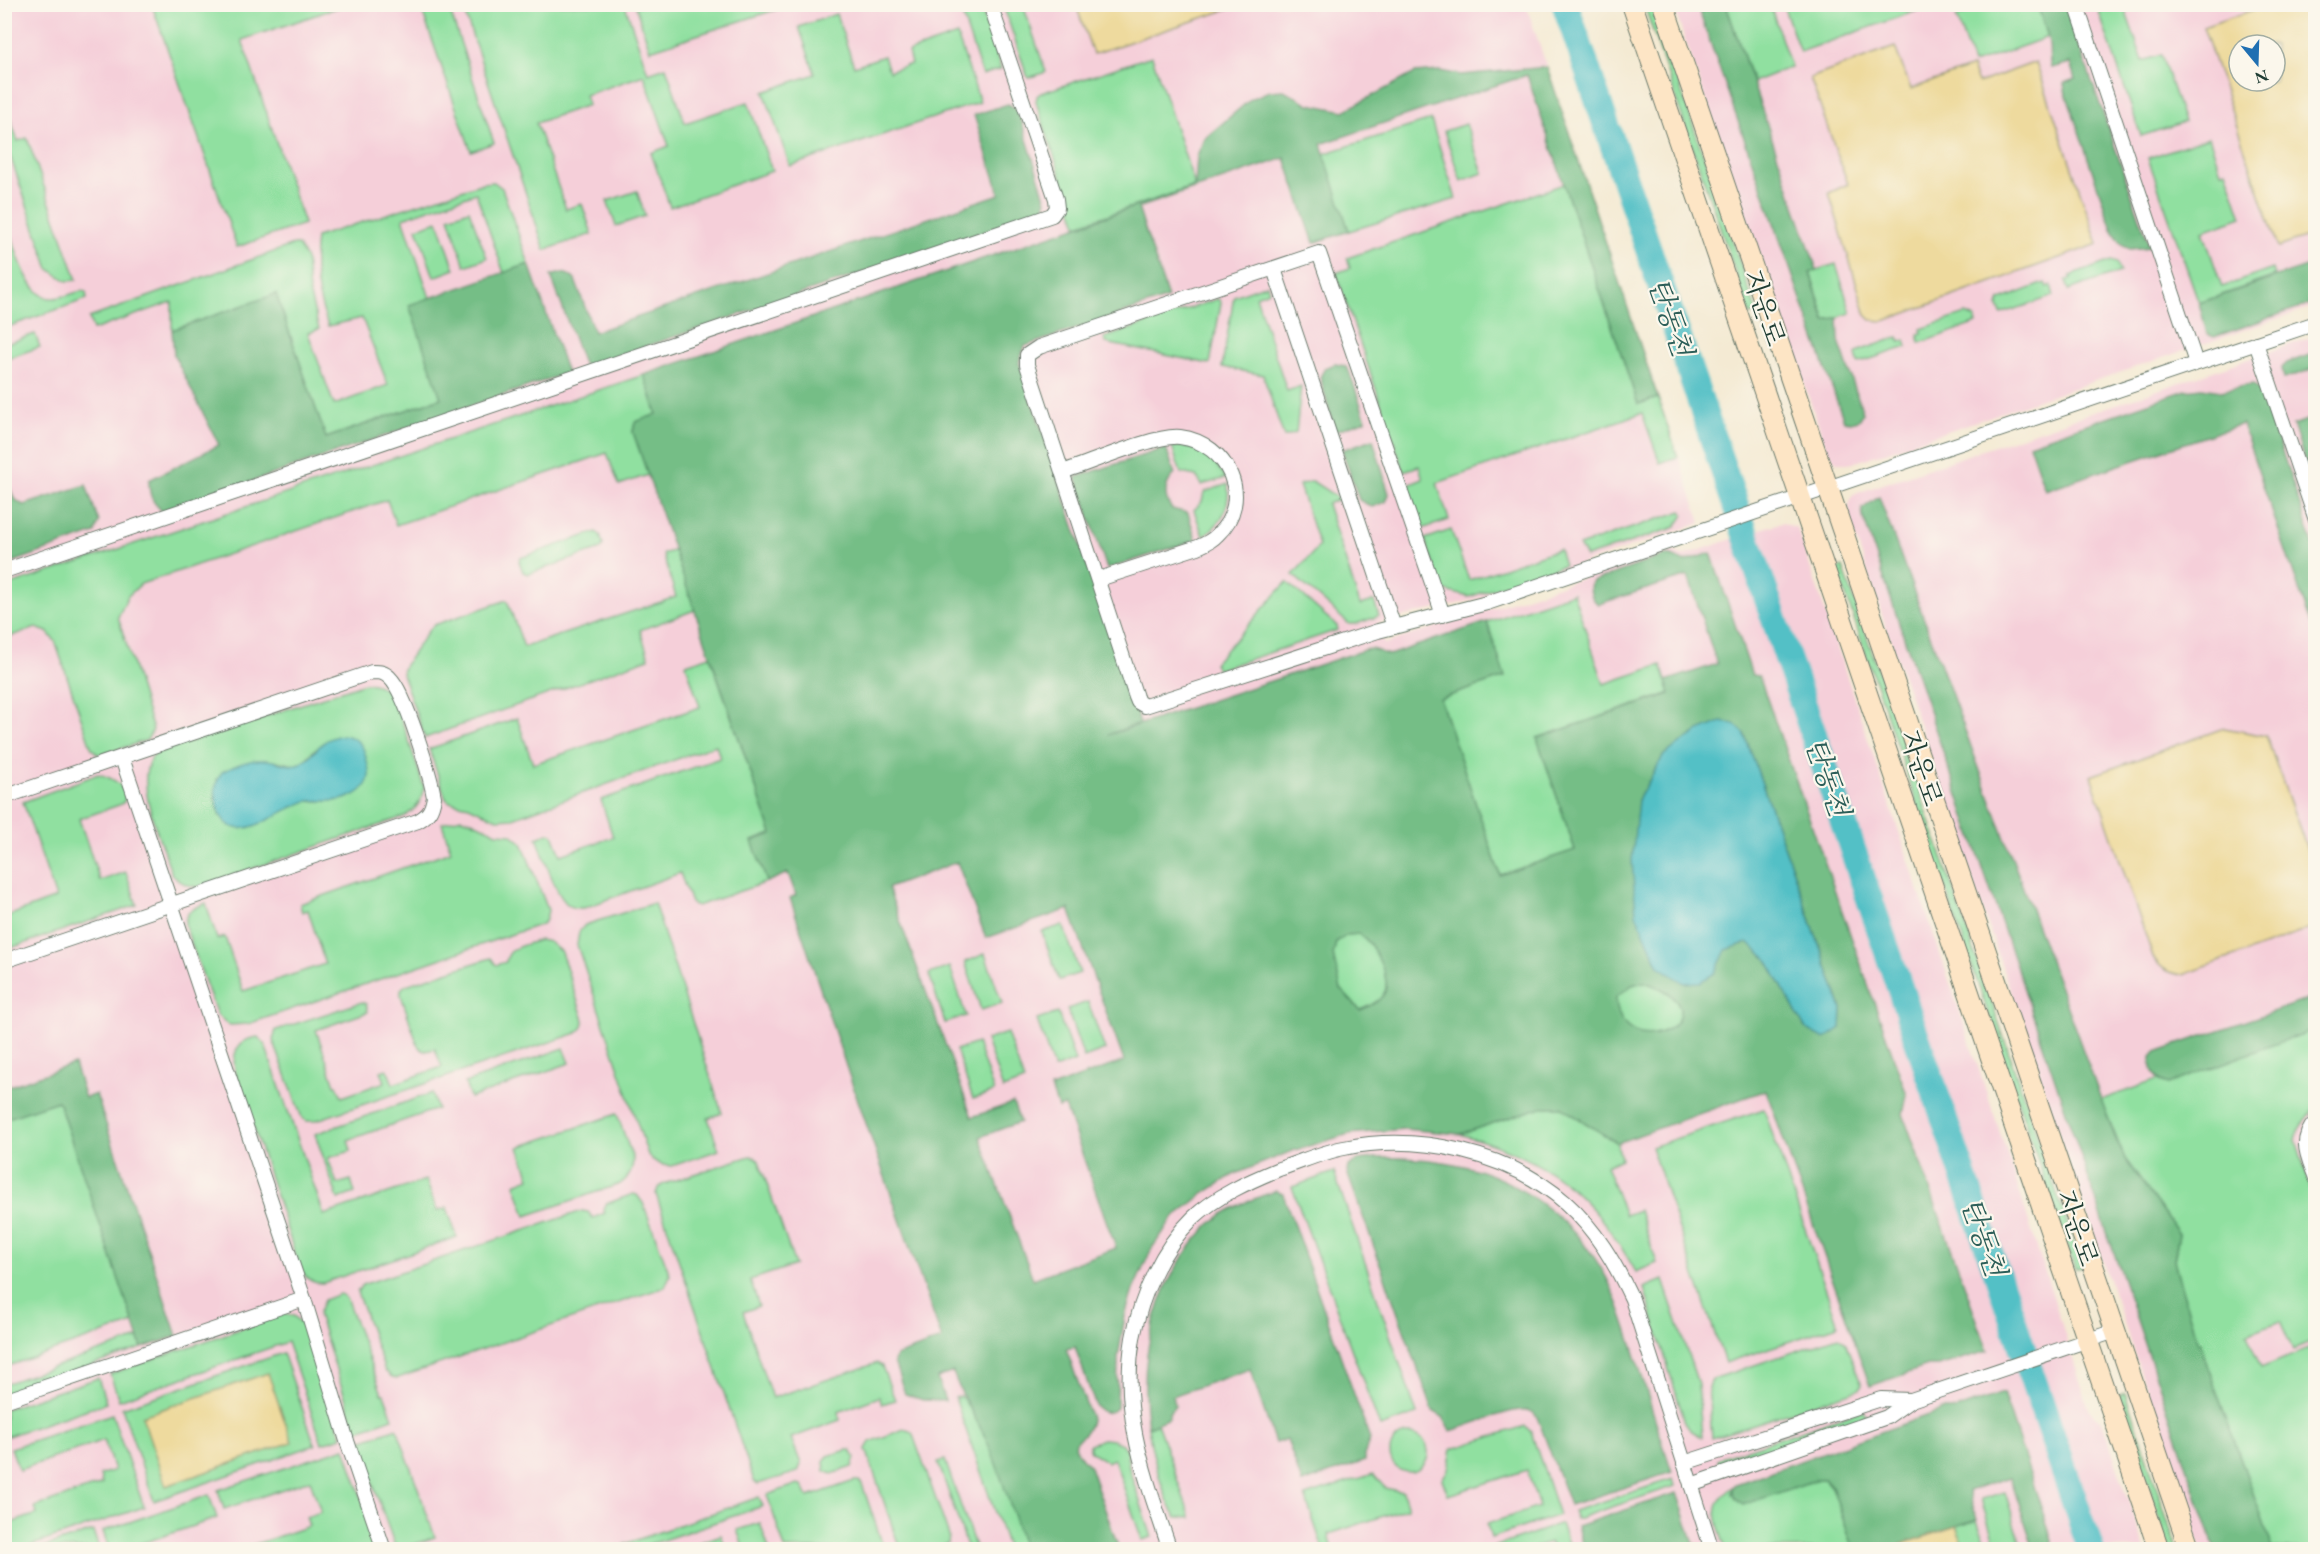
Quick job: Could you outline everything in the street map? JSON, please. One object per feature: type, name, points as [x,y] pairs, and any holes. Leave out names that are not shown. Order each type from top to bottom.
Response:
[{"type":"street","points":[[4,571],[1052,215],[1057,208],[1056,200],[990,4]]},
{"type":"street","name":"자운로","points":[[1632,4],[2158,1550]]},
{"type":"street","name":"자운로","points":[[1663,4],[2190,1550]]},
{"type":"street","points":[[2076,4],[2196,363]]},
{"type":"street","points":[[1443,615],[1319,254],[1032,350],[1027,355],[1027,364],[1136,697],[1138,702],[1145,706],[1394,627],[1443,615],[1487,603],[2316,323]]},
{"type":"street","points":[[1274,269],[1394,627]]},
{"type":"street","points":[[2256,343],[2316,520]]},
{"type":"street","points":[[1062,472],[1153,441],[1178,437],[1213,450],[1229,467],[1234,479],[1235,501],[1232,514],[1226,525],[1210,541],[1198,548],[1099,579]]},
{"type":"street","points":[[4,797],[372,672],[382,672],[390,678],[403,697],[432,786],[432,807],[427,816],[418,821],[4,961]]},
{"type":"street","points":[[122,758],[304,1299],[347,1441],[384,1550]]},
{"type":"street","points":[[2316,1121],[2308,1130],[2305,1138],[2305,1148],[2316,1178]]},
{"type":"street","points":[[1170,1550],[1138,1453],[1129,1395],[1133,1338],[1140,1309],[1149,1287],[1176,1237],[1194,1217],[1217,1200],[1267,1174],[1344,1148],[1379,1144],[1423,1145],[1470,1153],[1505,1166],[1537,1183],[1565,1202],[1598,1238],[1616,1264],[1632,1299],[1712,1550]]},
{"type":"street","points":[[4,1401],[304,1299]]},
{"type":"street","points":[[1691,1485],[1887,1417],[1911,1400],[2115,1331]]},
{"type":"street","points":[[1684,1463],[1881,1399],[1911,1400]]},
{"type":"shaded area","points":[[5,5],[1526,5],[1701,523],[1482,598],[1377,623],[1384,644],[1670,549],[1683,556],[1773,525],[1783,523],[1797,528],[2007,1153],[2088,1406],[2091,1412],[2102,1421],[2145,1549],[5,1550]]},
{"type":"shaded area","points":[[1673,5],[2315,5],[2315,306],[1859,461],[1838,463],[1827,450]]},
{"type":"shaded area","points":[[2315,336],[2315,1549],[2201,1549],[1849,518],[1849,502],[1852,496],[1860,492]]},
{"type":"green space","points":[[777,4],[778,9],[650,50],[635,5]]},
{"type":"green space","points":[[1783,4],[1933,5],[1800,52]]},
{"type":"green space","points":[[152,5],[345,5],[242,40],[304,224],[237,247]]},
{"type":"green space","points":[[420,5],[448,5],[494,143],[471,151]]},
{"type":"green space","points":[[462,5],[625,5],[648,73],[666,67],[685,123],[748,102],[772,171],[670,207],[651,153],[669,146],[644,75],[585,95],[588,105],[536,123],[566,209],[582,204],[592,234],[545,250]]},
{"type":"green space","points":[[959,5],[980,5],[1001,69],[982,75]]},
{"type":"green space","points":[[1003,5],[1023,5],[1046,72],[1028,78]]},
{"type":"green space","points":[[1644,5],[1652,5],[1757,313],[1750,315]]},
{"type":"green space","points":[[1697,5],[1726,5],[1817,270],[1810,273],[1825,321],[1838,317],[1839,341],[1863,413],[1860,419],[1851,422],[1844,421]]},
{"type":"green space","points":[[1726,5],[1770,5],[1791,67],[1753,82]]},
{"type":"green space","points":[[1990,5],[2037,5],[2048,37],[1973,64],[1956,17]]},
{"type":"green space","points":[[2037,5],[2065,5],[2150,247],[2129,249],[2121,243],[2112,229],[2065,90],[2064,83],[2075,79],[2070,63],[2051,68],[2047,35]]},
{"type":"green space","points":[[2103,5],[2130,5],[2124,7],[2143,61],[2161,55],[2184,122],[2141,136],[2099,12]]},
{"type":"green space","points":[[836,14],[854,66],[884,56],[889,71],[911,64],[908,52],[957,35],[980,102],[790,166],[764,92],[815,74],[799,27]]},
{"type":"green space","points":[[1152,56],[1195,186],[1077,225],[1036,102],[1037,96]]},
{"type":"green space","points":[[1547,67],[1658,398],[1638,404],[1527,75],[1321,144],[1349,231],[1314,243],[1285,158],[1138,208],[1168,298],[1025,346],[1019,362],[1140,723],[1108,735],[1364,650],[1372,649],[1389,655],[1487,622],[1505,677],[1440,699],[1500,875],[1575,850],[1537,738],[1670,694],[1666,681],[1717,664],[1688,576],[1599,604],[1591,594],[1591,582],[1666,555],[1685,562],[1711,553],[1752,675],[1759,676],[1907,1095],[1903,1114],[1988,1351],[1938,1366],[1928,1366],[1870,1386],[1766,1090],[1617,1143],[1561,1107],[1542,1107],[1460,1134],[1404,1129],[1349,1134],[1292,1151],[1233,1175],[1206,1192],[1174,1217],[1152,1248],[1133,1290],[1125,1316],[1118,1357],[1117,1408],[1106,1412],[1096,1407],[1075,1347],[1066,1349],[1091,1418],[1086,1432],[1076,1444],[1076,1449],[1090,1467],[1119,1549],[1024,1549],[992,1453],[953,1372],[937,1378],[945,1401],[923,1400],[905,1394],[894,1362],[896,1356],[942,1339],[849,1075],[790,898],[796,895],[788,873],[767,882],[752,841],[772,834],[633,432],[635,422],[657,414],[644,375],[1195,186],[1197,156],[1204,139],[1251,99],[1269,91],[1284,90],[1309,104],[1344,111],[1415,73],[1440,71],[1461,75]],"holes":[[[1699,731],[1744,733],[1842,1008],[1841,1028],[1805,1028],[1766,958],[1748,942],[1726,950],[1638,800],[1664,755]],[[957,862],[986,938],[1069,909],[1124,1061],[1051,1088],[1058,1108],[1065,1106],[1116,1248],[1033,1279],[980,1137],[1020,1122],[1013,1103],[972,1117],[888,888]],[[1359,934],[1369,942],[1386,978],[1385,991],[1382,996],[1370,1006],[1360,1010],[1341,990],[1333,955],[1336,942],[1347,935]],[[1644,982],[1670,994],[1680,1008],[1677,1020],[1666,1030],[1651,1035],[1635,1032],[1622,1020],[1616,997],[1632,985]]]},
{"type":"green space","points":[[4,102],[18,141],[27,138],[77,280],[67,281],[49,269],[7,147],[5,148]]},
{"type":"green space","points":[[1008,104],[1018,110],[1046,201],[1045,207],[1039,213],[588,366],[583,364],[551,276],[564,274],[575,280],[594,332],[1000,194],[974,115]]},
{"type":"green space","points":[[1431,120],[1456,199],[1349,231],[1323,154]]},
{"type":"green space","points":[[1466,124],[1483,173],[1461,181],[1444,131]]},
{"type":"green space","points":[[2209,137],[2221,172],[2226,170],[2242,217],[2203,231],[2222,287],[2273,269],[2275,276],[2199,303],[2148,158]]},
{"type":"green space","points":[[494,182],[502,188],[529,264],[504,273],[476,193],[403,218],[430,298],[410,306],[441,398],[326,438],[276,294],[172,330],[172,302],[93,330],[89,318],[298,245],[306,259],[309,292],[319,329],[308,333],[334,405],[388,385],[362,318],[328,326],[316,282],[316,237],[483,183]]},
{"type":"green space","points":[[1564,184],[1638,404],[1658,398],[1678,457],[1660,463],[1642,413],[1437,483],[1449,520],[1425,528],[1421,527],[1408,485],[1423,479],[1419,466],[1404,471],[1336,273],[1350,268],[1347,258]]},
{"type":"green space","points":[[637,191],[645,216],[616,226],[607,201]]},
{"type":"green space","points":[[469,210],[487,258],[465,266],[449,217]]},
{"type":"green space","points":[[5,213],[20,262],[33,287],[41,295],[50,298],[82,291],[86,292],[87,299],[5,328]]},
{"type":"green space","points":[[438,221],[455,269],[434,277],[417,228]]},
{"type":"green space","points":[[2111,261],[2117,263],[2120,272],[2069,290],[2066,280],[2071,279],[2070,276]]},
{"type":"green space","points":[[529,264],[567,373],[163,512],[154,502],[149,480],[219,445],[174,355],[172,330],[276,294],[326,438],[441,398],[409,305]]},
{"type":"green space","points":[[1836,264],[1851,313],[1826,321],[1810,272]]},
{"type":"green space","points":[[2315,264],[2315,302],[2214,337],[2207,334],[2199,303]]},
{"type":"green space","points":[[2045,283],[2047,287],[2051,285],[2054,296],[2001,314],[1998,306],[2000,300]]},
{"type":"green space","points":[[1267,284],[1269,291],[1256,296],[1287,391],[1301,386],[1296,433],[1284,437],[1263,375],[1222,367],[1234,296]]},
{"type":"green space","points":[[1217,299],[1221,303],[1210,364],[1106,343],[1104,338]]},
{"type":"green space","points":[[1966,314],[1975,318],[1977,323],[1920,343],[1918,334],[1922,333],[1921,329]]},
{"type":"green space","points":[[35,334],[40,347],[5,359],[5,344]]},
{"type":"green space","points":[[1898,337],[1900,342],[1905,340],[1907,347],[1858,363],[1856,354],[1859,351]]},
{"type":"green space","points":[[2315,353],[2315,368],[2284,379],[2282,368],[2287,363]]},
{"type":"green space","points":[[1335,364],[1345,366],[1349,371],[1366,420],[1335,431],[1320,377],[1325,368]]},
{"type":"green space","points":[[644,375],[657,415],[635,423],[633,432],[648,475],[619,485],[607,453],[396,525],[387,500],[141,584],[128,596],[118,617],[153,730],[147,740],[101,755],[96,753],[91,747],[55,641],[47,632],[36,628],[5,638],[4,587]]},
{"type":"green space","points":[[2253,384],[2262,392],[2315,550],[2315,622],[2311,624],[2242,424],[2045,490],[2029,444],[2186,390],[2202,388],[2221,391]]},
{"type":"green space","points":[[2316,417],[2315,471],[2307,468],[2293,425]]},
{"type":"green space","points":[[1373,439],[1389,494],[1386,502],[1372,507],[1359,500],[1342,450]]},
{"type":"green space","points":[[1184,446],[1198,450],[1208,457],[1226,478],[1202,485],[1196,476],[1181,473],[1172,447]]},
{"type":"green space","points":[[1166,448],[1175,474],[1167,486],[1167,500],[1172,509],[1188,513],[1196,540],[1107,569],[1076,477]]},
{"type":"green space","points":[[7,480],[15,498],[24,505],[86,485],[99,522],[95,533],[5,565],[4,481]]},
{"type":"green space","points":[[1312,481],[1340,499],[1327,504],[1360,605],[1374,601],[1379,616],[1356,624],[1349,624],[1293,575],[1319,546],[1299,485]]},
{"type":"green space","points":[[1228,484],[1228,500],[1224,514],[1216,526],[1203,536],[1194,510],[1202,502],[1204,492]]},
{"type":"green space","points":[[1879,497],[2115,1137],[2125,1159],[2179,1234],[2174,1260],[2191,1320],[2273,1549],[2215,1549],[1863,517],[1862,509]]},
{"type":"green space","points":[[1682,511],[1684,515],[1676,527],[1586,557],[1579,546]]},
{"type":"green space","points":[[1451,530],[1469,580],[1559,549],[1564,565],[1469,597],[1442,590],[1425,539]]},
{"type":"green space","points":[[596,532],[600,535],[603,545],[601,549],[528,574],[523,572],[520,558]]},
{"type":"green space","points":[[675,550],[695,610],[640,630],[649,658],[425,738],[402,674],[403,668],[434,625],[507,600],[524,647],[676,597],[663,554]]},
{"type":"green space","points":[[1843,567],[2082,1267],[2075,1269],[1837,569]]},
{"type":"green space","points":[[1287,582],[1337,626],[1338,630],[1217,670],[1214,663]]},
{"type":"green space","points":[[1573,593],[1604,684],[1661,665],[1670,693],[1537,738],[1575,850],[1500,875],[1440,699],[1505,677],[1487,622]]},
{"type":"green space","points":[[710,656],[772,834],[753,841],[767,882],[697,906],[691,903],[680,873],[584,908],[573,908],[565,901],[555,885],[537,838],[548,833],[553,834],[561,855],[613,837],[601,800],[720,758],[716,745],[513,818],[497,819],[469,806],[446,799],[429,749],[517,718],[533,764],[700,707],[686,664]]},
{"type":"green space","points":[[370,683],[383,688],[395,705],[424,787],[418,805],[403,817],[198,887],[184,883],[172,874],[150,811],[146,777],[149,763],[156,753]],"holes":[[[315,749],[327,801],[304,801],[292,807],[220,816],[215,798],[217,779],[277,761],[295,765],[303,762]]]},
{"type":"green space","points":[[98,774],[119,783],[126,795],[124,802],[79,819],[100,881],[126,872],[137,905],[5,950],[5,917],[56,898],[23,802]]},
{"type":"green space","points":[[461,818],[497,833],[511,834],[522,843],[548,910],[546,920],[542,924],[248,1024],[229,1025],[217,1015],[185,926],[188,913],[206,903],[217,939],[225,937],[243,991],[325,964],[308,910],[302,912],[300,904],[451,851],[442,823]]},
{"type":"green space","points":[[654,903],[722,1113],[708,1118],[719,1150],[672,1166],[658,1164],[648,1155],[577,945],[579,932],[585,925]]},
{"type":"green space","points":[[1063,925],[1080,973],[1059,980],[1042,932]]},
{"type":"green space","points":[[1360,934],[1369,942],[1379,960],[1386,978],[1386,985],[1385,991],[1377,1001],[1360,1010],[1341,990],[1333,955],[1336,942],[1347,935]]},
{"type":"green space","points":[[540,940],[549,942],[561,952],[584,1020],[583,1027],[577,1033],[314,1121],[306,1121],[302,1118],[273,1040],[276,1030],[362,1002],[366,1004],[368,1012],[316,1030],[335,1085],[342,1097],[385,1082],[381,1071],[387,1069],[393,1084],[442,1067],[435,1049],[424,1051],[418,1046],[401,989],[406,985],[491,958],[496,965],[506,962],[514,949]]},
{"type":"green space","points":[[985,954],[1002,1003],[981,1010],[965,962]]},
{"type":"green space","points":[[950,967],[966,1016],[945,1023],[929,974]]},
{"type":"green space","points":[[1644,982],[1670,994],[1680,1008],[1677,1020],[1666,1030],[1651,1035],[1635,1032],[1622,1020],[1616,997],[1632,985]]},
{"type":"green space","points":[[2315,997],[2315,1029],[2168,1084],[2159,1080],[2154,1074],[2151,1057],[2156,1052]]},
{"type":"green space","points":[[1088,1002],[1105,1050],[1084,1058],[1067,1009]]},
{"type":"green space","points":[[1058,1013],[1075,1061],[1054,1069],[1037,1020]]},
{"type":"green space","points":[[2315,1029],[2315,1108],[2299,1129],[2296,1140],[2315,1202],[2315,1341],[2293,1350],[2280,1321],[2247,1334],[2261,1368],[2315,1346],[2315,1549],[2273,1549],[2191,1320],[2174,1260],[2179,1234],[2125,1159],[2101,1100],[2157,1080],[2168,1084]]},
{"type":"green space","points":[[1007,1033],[1024,1081],[1003,1089],[986,1040]]},
{"type":"green space","points":[[258,1037],[265,1045],[324,1215],[426,1180],[437,1211],[447,1208],[457,1237],[323,1283],[307,1278],[298,1263],[235,1071],[238,1048],[246,1040]]},
{"type":"green space","points":[[977,1043],[994,1092],[973,1099],[956,1050]]},
{"type":"green space","points":[[564,1048],[570,1063],[470,1098],[465,1083]]},
{"type":"green space","points":[[74,1064],[85,1098],[96,1094],[177,1336],[142,1348],[58,1101],[5,1119],[4,1088]]},
{"type":"green space","points":[[432,1093],[437,1109],[348,1140],[351,1151],[328,1158],[337,1184],[351,1180],[355,1193],[338,1199],[315,1134]]},
{"type":"green space","points":[[58,1101],[134,1323],[5,1367],[4,1119]]},
{"type":"green space","points":[[1542,1107],[1561,1107],[1617,1143],[1621,1159],[1606,1166],[1625,1215],[1639,1210],[1657,1263],[1636,1272],[1602,1220],[1564,1182],[1519,1155],[1460,1134]]},
{"type":"green space","points":[[1764,1109],[1838,1325],[1725,1363],[1651,1147]]},
{"type":"green space","points":[[617,1114],[633,1159],[626,1179],[620,1184],[526,1216],[515,1184],[530,1178],[519,1147]]},
{"type":"green space","points":[[750,1156],[759,1161],[795,1265],[750,1280],[759,1306],[743,1312],[772,1398],[877,1363],[882,1366],[895,1400],[882,1404],[879,1397],[838,1412],[840,1420],[791,1438],[801,1464],[798,1472],[758,1484],[754,1481],[656,1194],[658,1188],[664,1184]]},
{"type":"green space","points":[[1374,1158],[1430,1160],[1487,1173],[1530,1196],[1569,1228],[1600,1266],[1615,1296],[1672,1472],[1570,1505],[1538,1419],[1532,1412],[1520,1410],[1511,1412],[1451,1431],[1443,1417],[1433,1411],[1347,1172],[1348,1166],[1358,1160]]},
{"type":"green space","points":[[1334,1172],[1417,1414],[1380,1427],[1292,1187]]},
{"type":"green space","points":[[1276,1191],[1283,1194],[1370,1439],[1365,1461],[1302,1483],[1287,1439],[1275,1443],[1250,1369],[1172,1396],[1175,1405],[1169,1413],[1169,1418],[1148,1427],[1145,1400],[1148,1346],[1154,1320],[1175,1270],[1189,1248],[1214,1221],[1239,1205]]},
{"type":"green space","points":[[633,1194],[637,1195],[643,1203],[670,1275],[665,1287],[398,1378],[392,1377],[385,1371],[357,1292],[362,1285],[582,1211],[588,1212],[593,1218],[605,1213],[603,1208],[606,1204]]},
{"type":"green space","points":[[1663,1280],[1698,1384],[1702,1437],[1690,1430],[1685,1423],[1644,1288]]},
{"type":"green space","points":[[339,1294],[347,1300],[393,1418],[356,1431],[318,1314],[324,1300]]},
{"type":"green space","points":[[284,1314],[294,1316],[305,1328],[342,1437],[322,1443],[287,1342],[119,1400],[110,1374]]},
{"type":"green space","points":[[1838,1337],[1845,1342],[1862,1385],[1860,1389],[1712,1438],[1708,1387],[1713,1379]]},
{"type":"green space","points":[[139,1338],[142,1348],[5,1395],[4,1384]]},
{"type":"green space","points":[[283,1353],[315,1445],[154,1501],[122,1408]]},
{"type":"green space","points":[[98,1378],[106,1403],[5,1437],[5,1409]]},
{"type":"green space","points":[[2003,1393],[2055,1549],[2034,1549],[2010,1477],[1968,1491],[1977,1519],[1888,1549],[1854,1549],[1832,1487],[1825,1479],[1818,1479],[1743,1505],[1734,1496],[1733,1487],[1736,1484],[1942,1410],[1955,1410]]},
{"type":"green space","points":[[2125,1393],[2177,1549],[2170,1549],[2119,1395]]},
{"type":"green space","points":[[961,1396],[983,1431],[991,1450],[1006,1489],[1024,1549],[1001,1549],[1007,1547],[955,1398]]},
{"type":"green space","points":[[1862,1410],[1866,1414],[1863,1420],[1722,1467],[1718,1462],[1718,1459]]},
{"type":"green space","points":[[112,1414],[144,1507],[21,1549],[5,1549],[5,1525],[37,1514],[35,1507],[102,1484],[100,1475],[114,1470],[104,1440],[19,1470],[11,1448]]},
{"type":"green space","points":[[1157,1423],[1191,1518],[1177,1517],[1162,1487],[1148,1427]]},
{"type":"green space","points":[[1525,1426],[1531,1432],[1559,1515],[1491,1538],[1487,1524],[1539,1507],[1527,1470],[1448,1495],[1442,1479],[1448,1470],[1452,1449]]},
{"type":"green space","points":[[397,1428],[435,1537],[399,1550],[396,1549],[358,1442]]},
{"type":"green space","points":[[904,1429],[912,1432],[949,1536],[948,1543],[935,1549],[900,1549],[866,1449],[870,1442]]},
{"type":"green space","points":[[1409,1434],[1422,1440],[1428,1453],[1422,1466],[1409,1472],[1396,1466],[1390,1453],[1396,1440]]},
{"type":"green space","points":[[1103,1439],[1122,1444],[1126,1450],[1130,1472],[1152,1537],[1142,1540],[1114,1459],[1107,1462],[1090,1451],[1090,1444]]},
{"type":"green space","points":[[345,1448],[377,1543],[377,1549],[241,1549],[309,1526],[306,1517],[321,1512],[310,1480],[224,1509],[218,1490]]},
{"type":"green space","points":[[851,1450],[855,1458],[852,1467],[832,1474],[825,1471],[824,1461],[828,1456]]},
{"type":"green space","points":[[945,1460],[976,1549],[968,1549],[938,1462]]},
{"type":"green space","points":[[1373,1474],[1385,1488],[1403,1492],[1408,1508],[1329,1534],[1333,1549],[1323,1549],[1305,1496]]},
{"type":"green space","points":[[1673,1479],[1675,1486],[1576,1519],[1573,1511]]},
{"type":"green space","points":[[1818,1479],[1825,1479],[1832,1487],[1854,1549],[1726,1549],[1716,1515],[1720,1501],[1733,1487],[1732,1493],[1743,1505]]},
{"type":"green space","points":[[854,1481],[862,1484],[884,1549],[785,1549],[767,1495],[798,1484],[802,1485],[808,1497]]},
{"type":"green space","points":[[2005,1492],[2021,1543],[1997,1549],[1981,1499]]},
{"type":"green space","points":[[1677,1493],[1696,1549],[1584,1549],[1577,1526]]},
{"type":"green space","points":[[209,1495],[217,1518],[125,1549],[109,1549],[103,1531]]},
{"type":"green space","points":[[759,1497],[763,1506],[637,1549],[620,1549],[625,1544]]},
{"type":"green space","points":[[1977,1519],[1987,1549],[1965,1549],[1957,1526]]},
{"type":"green space","points":[[760,1523],[769,1549],[744,1549],[737,1530]]},
{"type":"green space","points":[[1561,1524],[1570,1549],[1553,1549],[1550,1543],[1531,1549],[1495,1549],[1494,1547]]},
{"type":"green space","points":[[93,1531],[99,1549],[38,1549]]},
{"type":"green space","points":[[721,1535],[726,1549],[701,1549],[699,1543]]},
{"type":"sand","points":[[1076,4],[1241,5],[1093,54]]},
{"type":"sand","points":[[2270,4],[2316,5],[2315,234],[2278,247],[2203,27]]},
{"type":"sand","points":[[1895,47],[1911,89],[1972,67],[1978,83],[2036,62],[2098,244],[1884,321],[1871,320],[1866,315],[1829,193],[1848,184],[1810,78]]},
{"type":"sand","points":[[2224,728],[2266,736],[2315,871],[2315,914],[2310,929],[2183,975],[2165,970],[2153,957],[2091,776]]},
{"type":"sand","points":[[268,1373],[292,1442],[166,1486],[142,1416]]},
{"type":"sand","points":[[1957,1526],[1965,1549],[1888,1549]]},
{"type":"water","points":[[1721,722],[1734,724],[1744,733],[1842,1009],[1841,1028],[1825,1039],[1805,1028],[1766,958],[1748,942],[1726,950],[1715,973],[1700,982],[1684,983],[1659,966],[1636,914],[1632,861],[1638,800],[1664,755],[1699,731]]},
{"type":"water","points":[[342,735],[358,742],[365,753],[369,776],[364,788],[359,792],[341,800],[305,802],[255,826],[233,827],[224,820],[215,793],[217,781],[222,772],[255,760],[288,765],[300,763],[326,740]]},
{"type":"waterway","name":"탄동천","points":[[1565,4],[2091,1550]]}]
